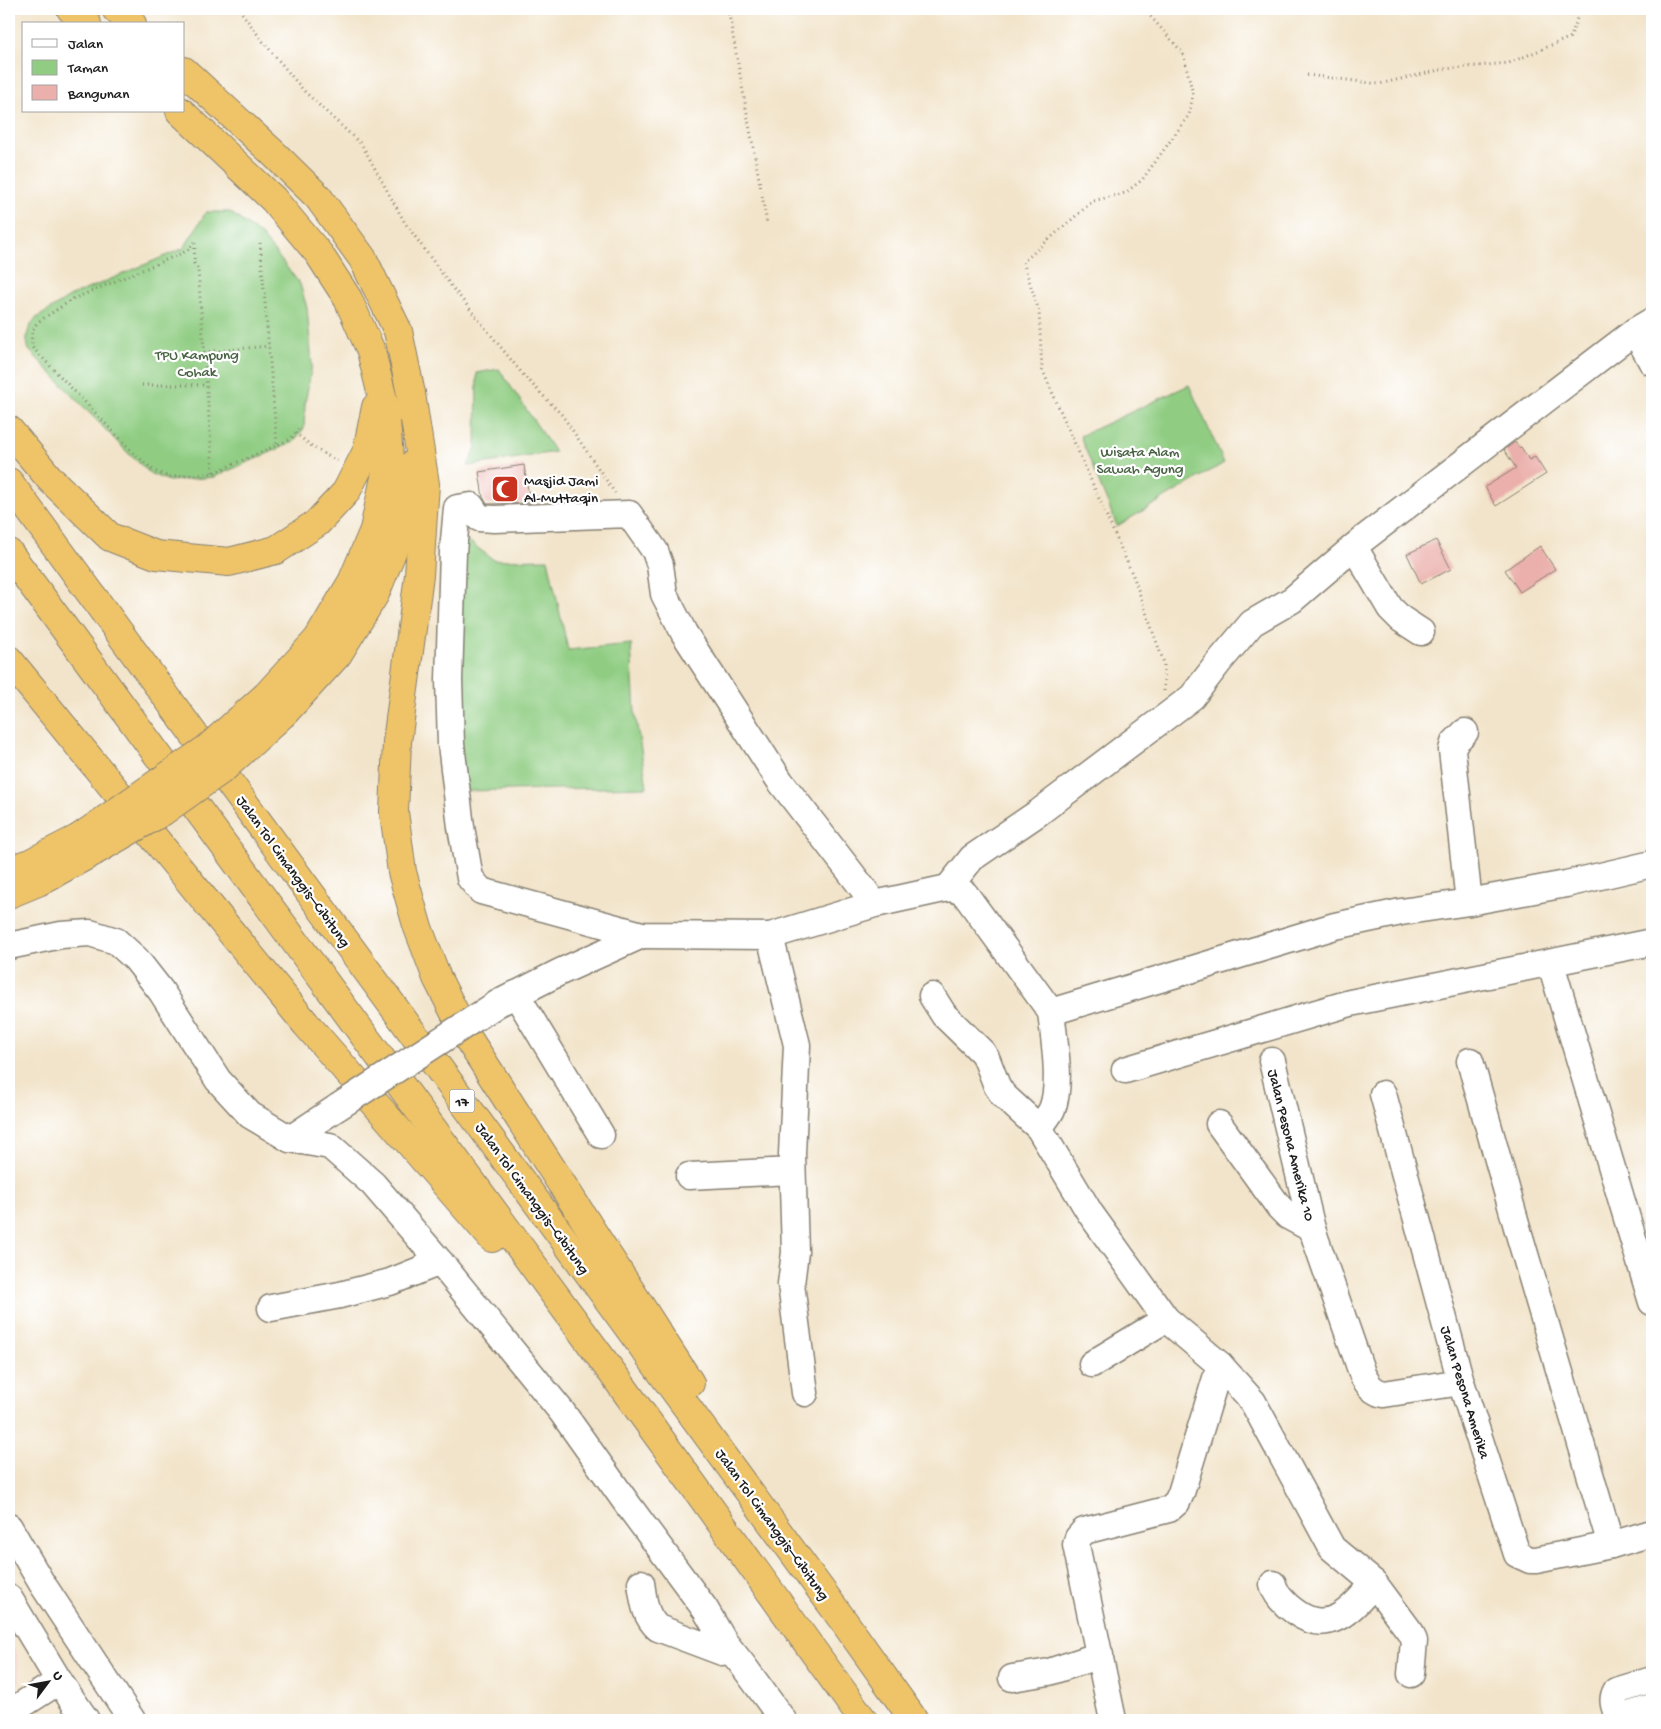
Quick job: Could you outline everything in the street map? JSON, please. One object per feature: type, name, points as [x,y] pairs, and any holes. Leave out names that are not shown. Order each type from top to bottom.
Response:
[{"type":"highway","points":[[71,9],[85,22]]},
{"type":"highway","points":[[116,9],[130,22]]},
{"type":"highway","points":[[185,72],[318,197],[363,258],[398,331],[426,484],[418,575],[397,742],[394,812],[402,872],[417,925],[437,978],[467,1037],[845,1623]]},
{"type":"highway","points":[[181,112],[273,199],[319,254],[348,299],[371,351],[385,408],[389,458],[374,530],[352,582],[318,639],[275,704]]},
{"type":"highway","points":[[9,430],[51,480],[110,537],[156,555],[229,562],[276,550],[317,523],[346,492],[367,451],[376,408],[371,351]]},
{"type":"highway","points":[[9,894],[38,882],[208,748],[275,704],[338,654],[375,594],[398,537],[414,460],[411,394]]},
{"type":"highway","name":"Jalan Tol Cimanggis–Cibitung","points":[[9,482],[845,1623],[914,1720]]},
{"type":"highway","points":[[9,553],[618,1382],[863,1720]]},
{"type":"highway","points":[[9,660],[306,1024],[618,1382]]},
{"type":"highway","points":[[9,870],[86,845]]},
{"type":"street","points":[[948,888],[972,858],[1038,813],[1192,697],[1252,623],[1292,600],[1354,547],[1644,326],[1652,362]]},
{"type":"street","points":[[875,904],[780,781],[684,633],[664,594],[660,565],[655,551],[629,514],[494,519],[479,518],[471,506],[457,508],[453,552],[450,660],[451,744],[461,827],[470,878],[481,891],[642,935],[770,936],[875,904],[948,888],[956,889],[965,894],[1051,1012],[1057,1071],[1054,1103],[1039,1128]]},
{"type":"street","points":[[1354,547],[1390,608],[1401,619],[1421,632]]},
{"type":"street","points":[[1465,732],[1454,744],[1452,750],[1469,902]]},
{"type":"street","points":[[1051,1012],[1335,926],[1401,912],[1469,902],[1566,884],[1652,864]]},
{"type":"street","points":[[9,946],[61,935],[90,933],[116,941],[136,958],[161,991],[218,1080],[250,1115],[290,1139],[330,1146],[373,1184],[440,1262],[562,1412],[705,1609],[719,1654]]},
{"type":"street","points":[[290,1139],[508,998],[642,935]]},
{"type":"street","points":[[770,936],[797,1045],[792,1171],[795,1252],[791,1284],[805,1393]]},
{"type":"street","points":[[1124,1070],[1350,1003],[1551,964],[1652,942]]},
{"type":"street","points":[[1551,964],[1652,1302]]},
{"type":"street","points":[[932,996],[944,1015],[982,1052],[1003,1096],[1039,1128],[1090,1214],[1166,1319],[1220,1365],[1253,1402],[1332,1548],[1374,1584],[1411,1633],[1414,1640],[1411,1674]]},
{"type":"street","points":[[508,998],[601,1135]]},
{"type":"street","points":[[1250,1033],[1272,1061],[1293,1021]]},
{"type":"street","name":"Jalan Pesona Amerika 10","points":[[1272,1061],[1312,1229],[1363,1376],[1372,1389],[1377,1393],[1384,1394],[1461,1382]]},
{"type":"street","points":[[1470,1061],[1611,1545]]},
{"type":"street","name":"Jalan Pesona Amerika","points":[[1383,1094],[1461,1382],[1517,1554],[1530,1560],[1536,1560],[1611,1545],[1652,1533]]},
{"type":"street","name":"Jalan Pesona Amerika 10","points":[[1218,1124],[1279,1207],[1288,1216],[1312,1229]]},
{"type":"street","points":[[689,1176],[792,1171]]},
{"type":"street","points":[[271,1308],[340,1295],[390,1282],[440,1262]]},
{"type":"street","points":[[1092,1364],[1166,1319]]},
{"type":"street","points":[[1113,1720],[1076,1545],[1078,1538],[1084,1531],[1169,1509],[1177,1502],[1196,1447],[1220,1365]]},
{"type":"street","points":[[9,1527],[41,1582],[132,1720]]},
{"type":"street","points":[[641,1583],[647,1615],[658,1628],[742,1664],[783,1720]]},
{"type":"street","points":[[1273,1584],[1287,1606],[1304,1618],[1320,1623],[1333,1621],[1359,1602],[1374,1584]]},
{"type":"street","points":[[9,1598],[59,1681],[74,1717]]},
{"type":"street","points":[[1012,1678],[1049,1672],[1100,1655]]},
{"type":"street","points":[[1652,1680],[1616,1691],[1613,1696],[1617,1713],[1622,1717],[1652,1708]]},
{"type":"street","points":[[9,1713],[59,1681]]},
{"type":"path","points":[[239,9],[304,91],[362,145],[405,223],[452,287],[519,370],[562,415],[629,514]]},
{"type":"path","points":[[728,9],[767,223]]},
{"type":"path","points":[[1144,9],[1183,53],[1193,94],[1189,115],[1142,180],[1125,193],[1093,202],[1023,262],[1040,311],[1042,369],[1134,578],[1164,663],[1164,718]]},
{"type":"path","points":[[1307,75],[1380,84],[1444,69],[1509,63],[1571,37],[1577,18],[1575,9]]},
{"type":"path","points":[[213,473],[198,269],[194,263],[195,242],[187,251],[73,299],[38,322],[30,339],[33,348],[154,471],[169,477],[213,473],[291,439],[300,427]]},
{"type":"path","points":[[260,243],[277,445]]},
{"type":"path","points":[[204,352],[269,346]]},
{"type":"path","points":[[142,385],[206,385]]},
{"type":"path","points":[[295,433],[313,447],[343,465]]},
{"type":"shaded area","points":[[9,1638],[17,1653],[20,1681],[9,1689]]},
{"type":"green space","name":"TPU Kampung Cohak","points":[[206,212],[230,212],[262,236],[300,284],[307,308],[312,365],[305,404],[304,428],[294,442],[214,477],[169,481],[151,474],[128,453],[29,350],[27,341],[30,327],[35,319],[71,296],[184,248]]},
{"type":"green space","points":[[499,369],[555,452],[468,466],[476,447],[477,373]]},
{"type":"green space","name":"Wisata Alam Sawah Agung","points":[[1189,385],[1224,463],[1117,526],[1080,436]]},
{"type":"green space","points":[[463,537],[494,560],[548,559],[568,650],[631,644],[635,713],[647,787],[464,791],[458,720]]},
{"type":"building","points":[[1515,442],[1519,448],[1521,447],[1529,460],[1535,457],[1546,474],[1496,506],[1485,487],[1516,468],[1504,450]]},
{"type":"building","name":"Masjid Jami Al-Muttaqin","points":[[524,465],[530,503],[487,504],[483,497],[479,472]]},
{"type":"building","points":[[1436,540],[1451,569],[1421,584],[1407,554]]},
{"type":"building","points":[[1540,546],[1555,569],[1520,592],[1505,570]]},
{"type":"place","name":"Masjid Jami Al-Muttaqin","points":[[505,489]]}]
